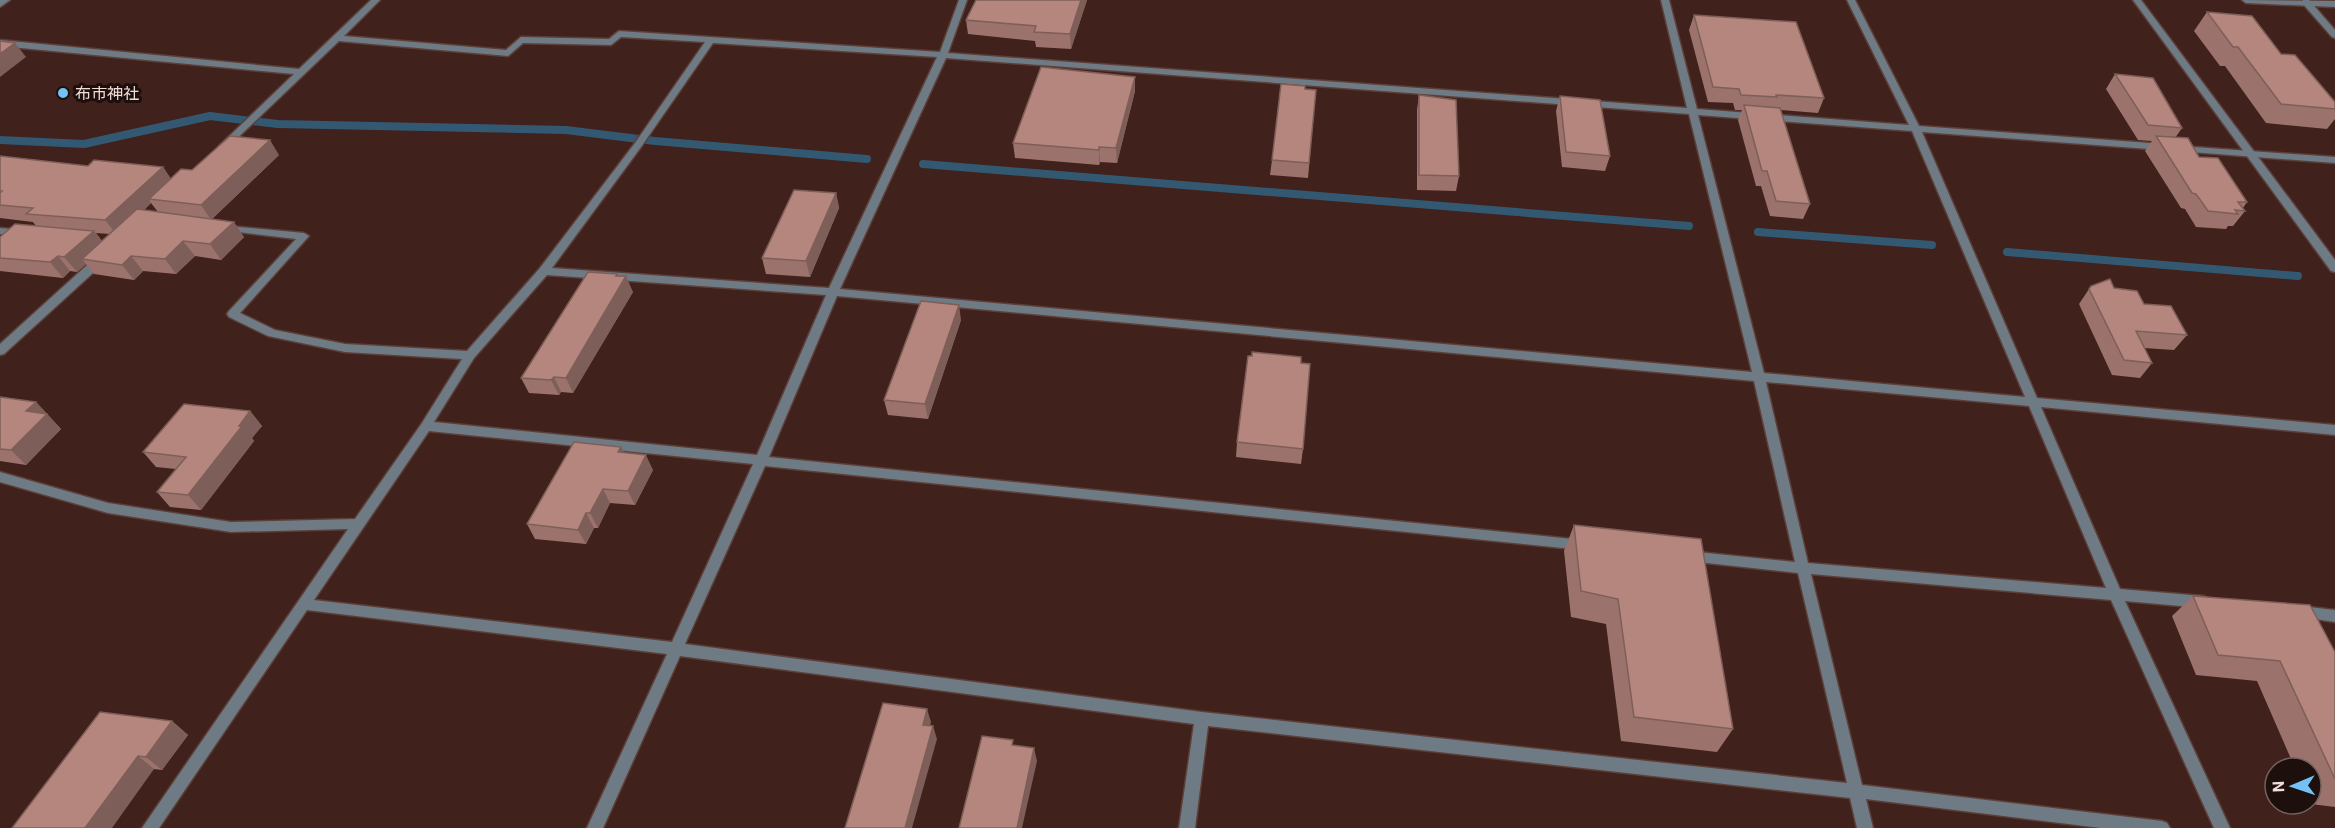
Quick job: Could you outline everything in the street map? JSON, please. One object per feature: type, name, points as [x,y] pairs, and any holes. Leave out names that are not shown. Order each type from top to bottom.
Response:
[{"type":"street","points":[[0,4],[6,0]]},
{"type":"street","points":[[213,156],[376,0]]},
{"type":"street","points":[[596,828],[762,459],[833,292],[943,55],[963,0]]},
{"type":"street","points":[[1665,0],[1759,378],[1865,828]]},
{"type":"street","points":[[1851,0],[1916,129],[2115,593],[2222,828]]},
{"type":"street","points":[[2137,0],[2335,268]]},
{"type":"street","points":[[2246,0],[2335,4]]},
{"type":"street","points":[[2306,2],[2335,35]]},
{"type":"street","points":[[336,38],[508,53],[521,40],[611,42],[619,34],[943,55],[2335,160]]},
{"type":"street","points":[[150,828],[426,426],[470,355],[544,271],[711,40]]},
{"type":"street","points":[[0,43],[301,72]]},
{"type":"street","points":[[214,226],[304,236],[233,314],[272,333],[345,348],[470,355]]},
{"type":"street","points":[[0,231],[33,234]]},
{"type":"street","points":[[0,351],[113,248]]},
{"type":"street","points":[[544,271],[833,292],[2335,430]]},
{"type":"street","points":[[426,426],[1590,545]]},
{"type":"street","points":[[0,477],[108,508],[231,527],[359,524]]},
{"type":"street","points":[[1673,554],[1803,568],[2115,593],[2219,604]]},
{"type":"street","points":[[304,604],[1202,719],[1855,791],[2162,828]]},
{"type":"street","points":[[2289,611],[2335,616]]},
{"type":"street","points":[[1187,828],[1202,719]]},
{"type":"building","points":[[976,0],[1081,0],[1070,34],[1034,32],[1036,26],[966,20]]},
{"type":"building","points":[[2207,12],[2252,16],[2281,54],[2295,55],[2335,102],[2335,109],[2281,104],[2238,47],[2233,47]]},
{"type":"building","points":[[1694,15],[1796,22],[1824,98],[1741,95],[1739,89],[1713,87]]},
{"type":"building","points":[[0,41],[15,43],[0,54]]},
{"type":"building","points":[[1041,67],[1135,77],[1116,148],[1099,147],[1099,150],[1013,143]]},
{"type":"building","points":[[2115,74],[2153,78],[2182,128],[2148,125]]},
{"type":"building","points":[[1281,84],[1305,86],[1305,89],[1316,90],[1309,163],[1272,160]]},
{"type":"building","points":[[1419,95],[1456,100],[1459,176],[1419,175]]},
{"type":"building","points":[[1560,96],[1600,100],[1610,156],[1566,152]]},
{"type":"building","points":[[1744,105],[1780,108],[1810,204],[1776,201],[1767,171],[1762,171]]},
{"type":"building","points":[[230,136],[270,140],[201,205],[149,199],[181,169],[192,170]]},
{"type":"building","points":[[2156,136],[2188,138],[2199,157],[2218,158],[2247,202],[2238,202],[2245,211],[2235,210],[2238,214],[2208,211],[2196,194],[2192,193]]},
{"type":"building","points":[[0,156],[88,166],[94,160],[163,167],[105,220],[26,214],[33,208],[0,205],[2,191],[0,191]]},
{"type":"building","points":[[794,190],[836,193],[806,261],[762,258]]},
{"type":"building","points":[[137,209],[234,222],[210,244],[183,241],[165,259],[131,256],[122,265],[82,259]]},
{"type":"building","points":[[15,224],[94,231],[64,257],[58,256],[50,262],[0,258],[0,237]]},
{"type":"building","points":[[588,272],[626,276],[566,378],[554,377],[551,380],[521,378]]},
{"type":"building","points":[[2110,279],[2114,288],[2137,291],[2144,304],[2171,306],[2187,335],[2136,331],[2152,363],[2124,360],[2089,289],[2091,286]]},
{"type":"building","points":[[921,301],[959,305],[925,404],[884,400]]},
{"type":"building","points":[[1252,352],[1301,357],[1301,363],[1310,364],[1303,449],[1237,442],[1248,356],[1252,356]]},
{"type":"building","points":[[0,397],[36,402],[26,411],[47,414],[11,450],[0,449]]},
{"type":"building","points":[[184,404],[250,411],[239,426],[242,426],[188,495],[157,492],[186,457],[143,452]]},
{"type":"building","points":[[574,442],[621,447],[618,452],[646,455],[628,491],[603,489],[590,513],[586,513],[578,530],[527,524]]},
{"type":"building","points":[[1574,525],[1701,539],[1733,729],[1634,717],[1618,599],[1581,591]]},
{"type":"building","points":[[2193,596],[2310,605],[2335,652],[2335,779],[2280,661],[2218,655]]},
{"type":"building","points":[[883,703],[927,709],[923,725],[933,726],[905,828],[845,828]]},
{"type":"building","points":[[100,712],[172,721],[146,757],[138,756],[85,828],[12,828]]},
{"type":"building","points":[[982,736],[1013,740],[1012,745],[1034,748],[1017,828],[959,828]]},
{"type":"waterway","points":[[0,140],[84,144],[210,116],[278,124],[566,130],[655,141],[867,159]]},
{"type":"waterway","points":[[923,164],[1689,226]]},
{"type":"waterway","points":[[1758,232],[1932,245]]},
{"type":"waterway","points":[[2007,252],[2298,276]]},
{"type":"place","name":"布市神社","points":[[63,93]]}]
